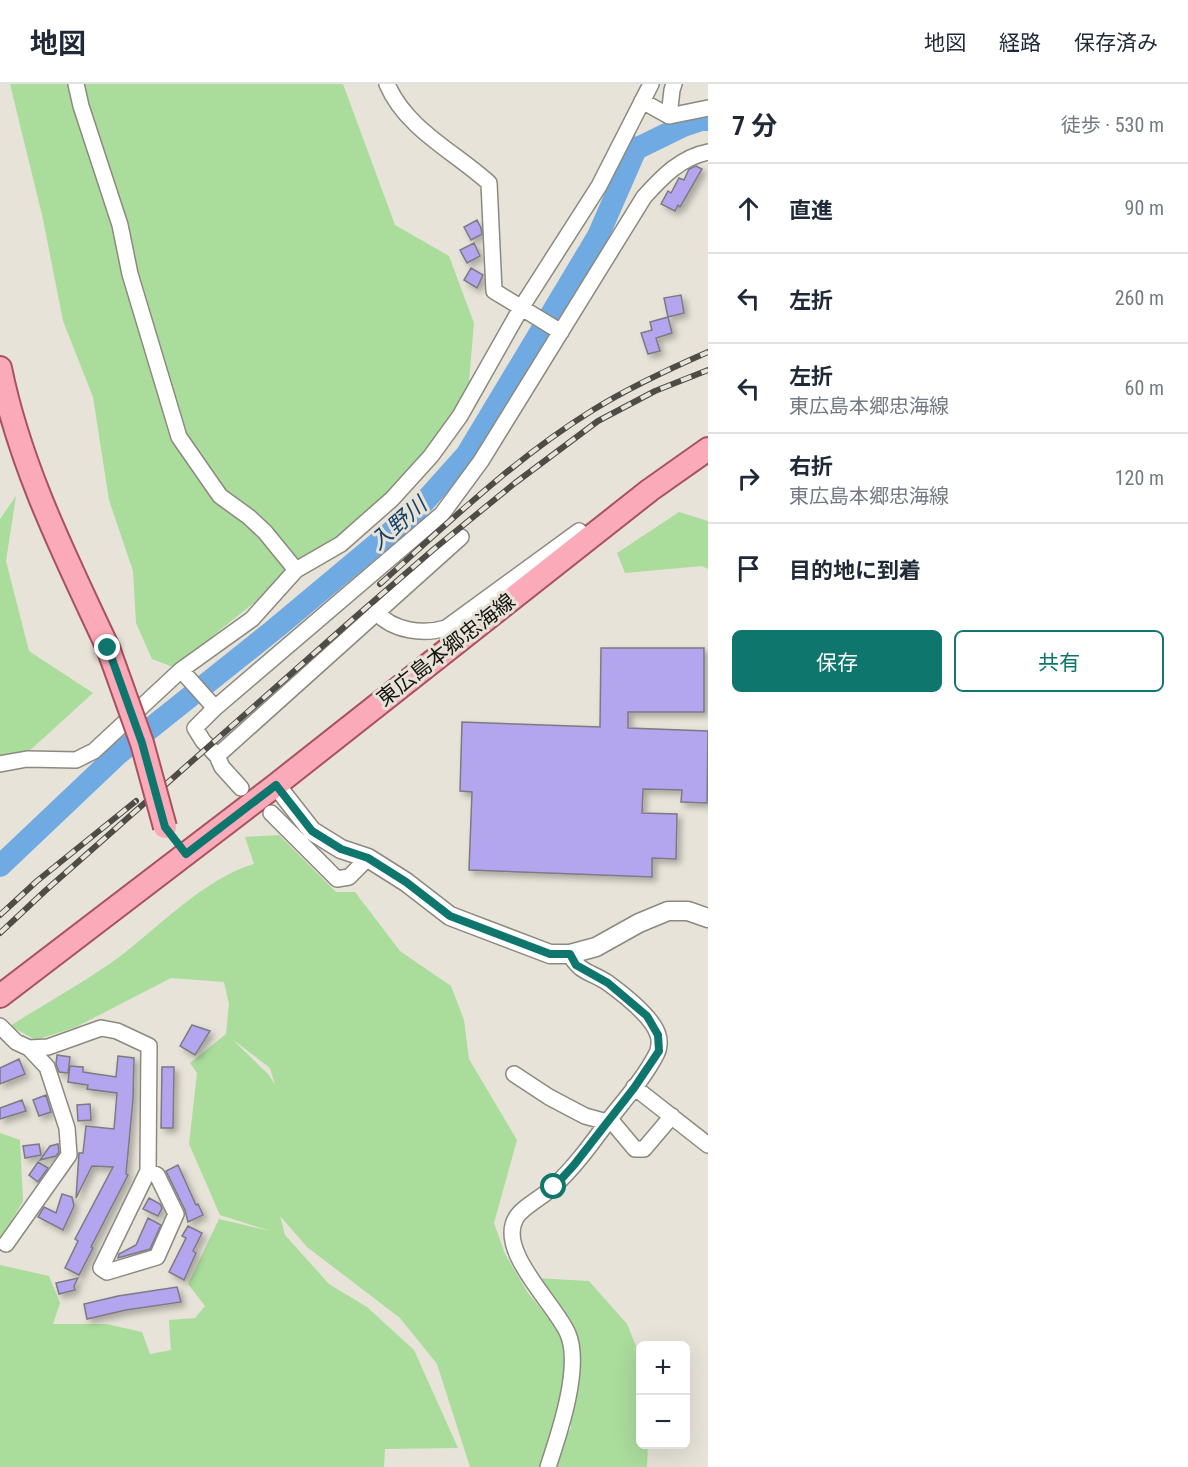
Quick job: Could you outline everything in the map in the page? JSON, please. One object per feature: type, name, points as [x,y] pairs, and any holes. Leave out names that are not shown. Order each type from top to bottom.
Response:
[{"type":"main road","points":[[0,368],[29,471],[67,561],[108,648],[142,743],[165,827],[186,854]]},
{"type":"main road","name":"東広島本郷忠海線","points":[[0,996],[276,785],[650,490],[708,449]]},
{"type":"street","points":[[76,84],[120,225],[130,274],[179,437],[220,496],[265,532],[296,570]]},
{"type":"street","points":[[387,84],[407,117],[489,183],[494,291],[561,332]]},
{"type":"street","points":[[0,764],[27,759],[76,760],[94,751],[184,672],[252,619],[296,570],[341,544],[392,499],[431,456],[460,416],[599,186],[644,103],[651,84]]},
{"type":"street","points":[[665,114],[674,84]]},
{"type":"street","points":[[644,103],[665,114],[708,108]]},
{"type":"street","points":[[241,788],[195,728],[212,704],[442,514],[481,461],[644,197],[675,166],[695,154],[708,152]]},
{"type":"street","points":[[376,612],[383,620],[406,629],[437,631],[446,628],[579,531],[588,539]]},
{"type":"street","points":[[217,756],[461,537]]},
{"type":"street","points":[[184,672],[212,704]]},
{"type":"street","points":[[276,785],[312,831],[341,849],[368,858],[406,882],[450,916],[550,954],[570,954],[596,947],[639,923],[668,912],[688,911],[708,918]]},
{"type":"street","points":[[271,813],[337,879],[350,877],[368,858]]},
{"type":"street","points":[[548,1467],[562,1425],[571,1377],[572,1355],[568,1333],[523,1267],[514,1242],[512,1227],[516,1216],[554,1187],[574,1165],[634,1088],[659,1051],[658,1035],[647,1016],[608,983],[576,965],[570,954]]},
{"type":"street","points":[[0,1026],[16,1042],[29,1048],[47,1067],[67,1128],[69,1155],[6,1244]]},
{"type":"street","points":[[29,1048],[48,1047],[101,1028],[117,1031],[149,1046],[148,1171],[101,1268],[107,1272],[157,1257],[176,1214],[157,1175],[148,1171]]},
{"type":"street","points":[[514,1074],[549,1097],[585,1116],[614,1124],[635,1149],[644,1149],[672,1116]]},
{"type":"street","points":[[634,1088],[708,1145]]},
{"type":"green space","points":[[10,84],[343,84],[395,225],[449,256],[474,323],[466,416],[386,497],[176,668],[152,659],[136,623],[133,571],[109,500],[93,397],[63,321],[43,219]]},
{"type":"green space","points":[[16,496],[6,561],[29,651],[93,693],[26,754],[0,760],[0,519]]},
{"type":"green space","points":[[679,512],[708,521],[708,569],[702,566],[625,573],[617,553]]},
{"type":"green space","points":[[279,835],[336,892],[355,892],[400,951],[451,986],[464,1020],[469,1059],[517,1140],[494,1223],[505,1254],[528,1293],[564,1336],[569,1354],[557,1425],[542,1467],[470,1467],[437,1364],[400,1318],[307,1247],[280,1216],[285,1235],[329,1284],[367,1307],[414,1350],[458,1448],[385,1449],[384,1467],[0,1467],[0,1265],[49,1276],[60,1303],[53,1324],[106,1324],[142,1332],[150,1354],[171,1350],[169,1320],[195,1318],[205,1306],[188,1284],[219,1219],[270,1231],[220,1215],[189,1144],[197,1073],[190,1063],[226,1034],[229,1004],[224,982],[171,978],[76,1027],[36,1040],[10,1026],[106,966],[183,904],[218,880],[254,864],[245,837]],"holes":[[[232,1039],[270,1068],[275,1085],[269,1075]]]},
{"type":"green space","points":[[0,1133],[20,1140],[23,1201],[0,1241]]},
{"type":"green space","points":[[535,1278],[589,1281],[627,1324],[636,1346],[636,1449],[648,1449],[647,1467],[554,1467],[560,1444],[571,1428],[570,1405],[577,1355]]},
{"type":"building","points":[[696,166],[702,169],[680,207],[678,205],[675,211],[661,204],[668,191],[671,193],[679,178],[684,180],[689,169]]},
{"type":"building","points":[[477,220],[482,234],[471,240],[464,227]]},
{"type":"building","points":[[474,243],[480,256],[467,263],[460,250]]},
{"type":"building","points":[[471,268],[483,275],[477,288],[464,280]]},
{"type":"building","points":[[681,295],[684,313],[668,317],[664,298]]},
{"type":"building","points":[[668,317],[672,333],[656,338],[660,351],[648,354],[641,333],[652,330],[650,322]]},
{"type":"building","points":[[601,648],[704,648],[704,712],[628,712],[628,728],[708,731],[707,803],[681,802],[682,790],[643,789],[642,813],[677,814],[676,859],[652,858],[652,877],[469,870],[472,792],[460,791],[462,722],[600,727]]},
{"type":"building","points":[[192,1025],[210,1031],[195,1055],[180,1046]]},
{"type":"building","points":[[57,1055],[70,1057],[68,1073],[59,1072],[56,1064]]},
{"type":"building","points":[[118,1056],[134,1058],[133,1099],[126,1174],[128,1175],[79,1275],[65,1268],[78,1241],[75,1239],[113,1167],[92,1166],[76,1198],[79,1153],[83,1153],[86,1126],[114,1129],[117,1093],[87,1089],[88,1085],[68,1082],[70,1066],[83,1067],[83,1072],[116,1077]]},
{"type":"building","points":[[19,1059],[25,1074],[0,1084],[0,1068]]},
{"type":"building","points":[[162,1067],[174,1067],[173,1128],[161,1128]]},
{"type":"building","points":[[46,1095],[51,1112],[39,1116],[33,1100]]},
{"type":"building","points":[[22,1100],[26,1111],[0,1119],[0,1108]]},
{"type":"building","points":[[90,1104],[91,1120],[78,1121],[77,1105]]},
{"type":"building","points":[[39,1144],[41,1155],[25,1158],[23,1146]]},
{"type":"building","points":[[58,1144],[59,1152],[56,1156],[40,1160],[50,1146]]},
{"type":"building","points":[[38,1162],[48,1168],[38,1182],[29,1175]]},
{"type":"building","points":[[178,1165],[203,1215],[188,1222],[185,1210],[166,1171]]},
{"type":"building","points":[[62,1194],[72,1197],[74,1206],[63,1230],[38,1217],[44,1207],[56,1213]]},
{"type":"building","points":[[149,1198],[160,1204],[162,1208],[158,1216],[143,1209]]},
{"type":"building","points":[[148,1218],[161,1225],[150,1249],[118,1258],[119,1254],[136,1245]]},
{"type":"building","points":[[188,1226],[202,1233],[193,1251],[196,1253],[184,1280],[169,1272],[186,1238],[182,1236]]},
{"type":"building","points":[[78,1278],[74,1286],[75,1290],[59,1294],[56,1283]]},
{"type":"building","points":[[177,1287],[181,1302],[126,1310],[87,1319],[84,1304]]},
{"type":"waterway","name":"入野川","points":[[0,866],[117,755],[276,628],[416,511],[467,454],[598,236],[636,149],[683,126],[708,120]]},
{"type":"waterway","points":[[634,132],[636,149]]},
{"type":"railway","points":[[380,584],[509,470],[564,429],[621,394],[708,352]]},
{"type":"railway","points":[[0,933],[353,619],[515,483],[598,421],[655,391],[708,370]]},
{"type":"railway","points":[[0,915],[37,881],[136,801]]},
{"type":"route","points":[[108,648],[142,743],[165,827],[186,854],[276,785],[312,831],[341,849],[368,858],[406,882],[450,916],[550,954],[570,954],[576,965],[608,983],[647,1016],[658,1035],[659,1051],[634,1088],[554,1187]]}]
